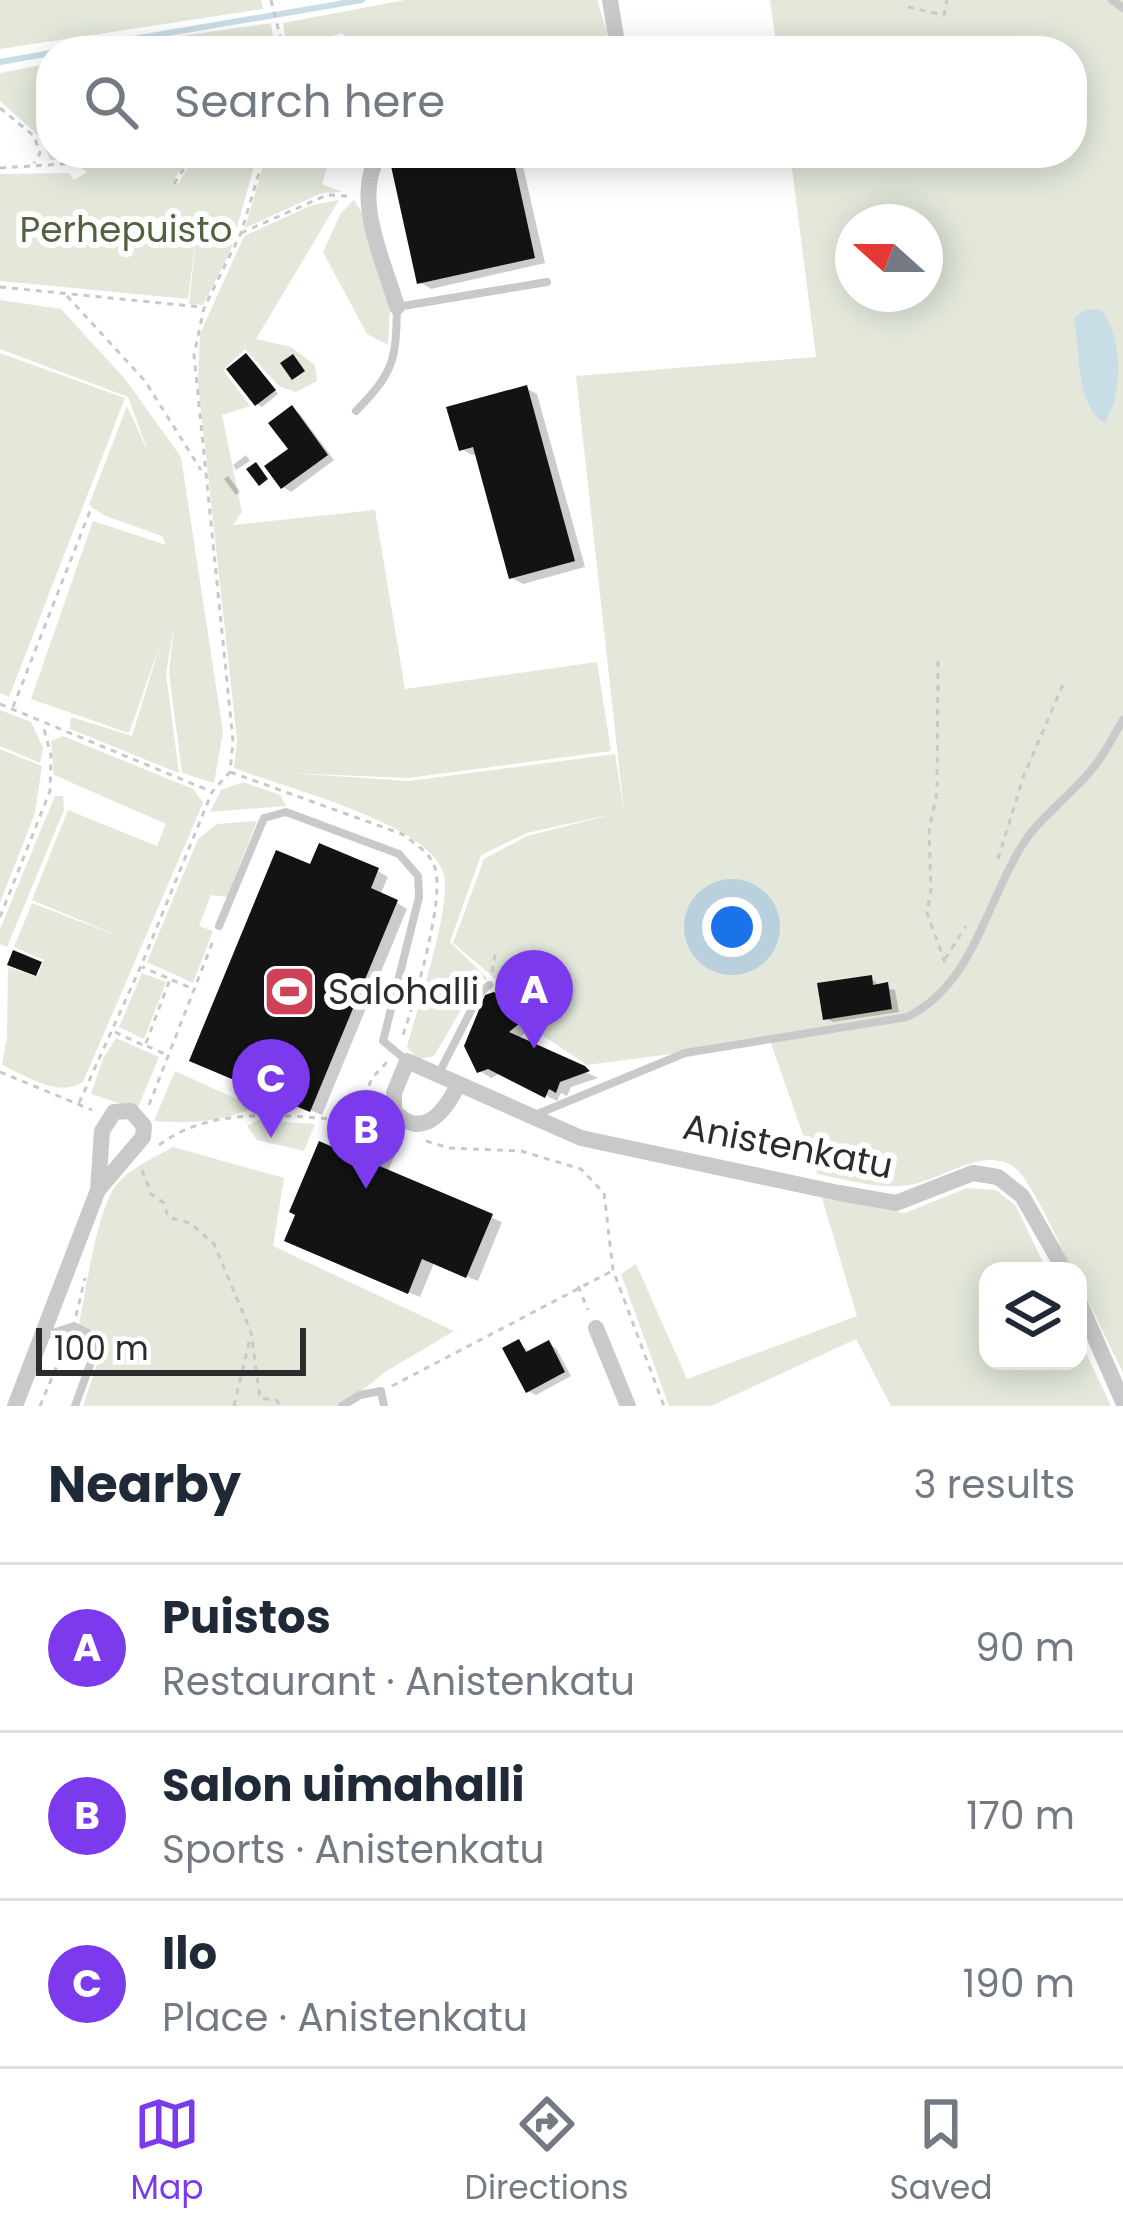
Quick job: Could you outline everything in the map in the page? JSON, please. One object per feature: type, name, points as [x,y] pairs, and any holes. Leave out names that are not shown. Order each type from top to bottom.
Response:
[{"type":"street","points":[[610,0],[616,36]]},
{"type":"street","points":[[372,168],[368,197],[398,307]]},
{"type":"street","points":[[401,1058],[394,1111],[403,1120],[418,1125],[434,1121],[457,1087]]},
{"type":"street","name":"Anistenkatu","points":[[401,1058],[457,1087],[581,1138],[896,1203],[973,1174],[998,1177],[1022,1196],[1060,1262]]},
{"type":"street","points":[[15,1406],[98,1190]]},
{"type":"street","points":[[1087,1320],[1123,1402]]},
{"type":"street","points":[[596,1328],[628,1406]]},
{"type":"lane","points":[[1112,0],[1123,8]]},
{"type":"lane","points":[[356,411],[386,380],[397,349],[398,307],[547,282]]},
{"type":"lane","points":[[530,1117],[685,1052],[907,1017],[928,1006],[969,954],[1031,832],[1095,766],[1123,720]]},
{"type":"lane","points":[[219,926],[264,818],[286,812],[399,854],[418,876],[419,897],[383,1041],[401,1058]]},
{"type":"lane","points":[[437,1076],[480,993],[489,985]]},
{"type":"lane","points":[[44,1336],[74,1326],[98,1346],[75,1406]]},
{"type":"lane","points":[[342,1406],[381,1390],[384,1406]]},
{"type":"path","points":[[271,0],[280,36]]},
{"type":"path","points":[[908,7],[944,15],[947,0]]},
{"type":"path","points":[[0,108],[36,142]]},
{"type":"path","points":[[0,168],[36,160]]},
{"type":"path","points":[[174,184],[184,168]]},
{"type":"path","points":[[79,1103],[212,792],[230,772],[233,741],[194,355],[204,308],[241,233],[261,168]]},
{"type":"path","points":[[241,233],[327,195],[368,197]]},
{"type":"path","points":[[0,287],[204,308]]},
{"type":"path","points":[[67,296],[145,381],[204,474]]},
{"type":"path","points":[[13,709],[90,511]]},
{"type":"path","points":[[938,661],[937,793],[929,831],[927,913],[944,960],[976,912]]},
{"type":"path","points":[[993,876],[1024,776],[1065,680]]},
{"type":"path","points":[[0,704],[212,792]]},
{"type":"path","points":[[0,916],[50,791],[51,756],[42,722]]},
{"type":"path","points":[[230,772],[402,834],[435,866],[437,903],[401,1058],[372,1078],[355,1121]]},
{"type":"path","points":[[144,1118],[219,926]]},
{"type":"path","points":[[489,985],[496,949]]},
{"type":"path","points":[[141,966],[194,989]]},
{"type":"path","points":[[145,1046],[170,979]]},
{"type":"path","points":[[112,1031],[168,1055]]},
{"type":"path","points":[[0,1072],[94,1111],[100,1109]]},
{"type":"path","points":[[153,1149],[182,1128],[260,1114],[355,1121],[392,1132]]},
{"type":"path","points":[[411,1137],[448,1148],[521,1151],[581,1168],[604,1193],[613,1270],[664,1406]]},
{"type":"path","points":[[139,1160],[151,1194],[164,1203],[168,1217],[190,1222],[214,1244],[251,1332],[260,1406]]},
{"type":"path","points":[[381,1390],[613,1270]]},
{"type":"path","points":[[40,1406],[74,1326],[84,1280]]},
{"type":"path","points":[[578,1286],[596,1328]]},
{"type":"path","points":[[234,1406],[251,1332]]},
{"type":"path","points":[[260,1398],[276,1400],[281,1406]]},
{"type":"green space","points":[[0,0],[261,0],[263,9],[85,36],[36,36],[36,44],[0,49]]},
{"type":"green space","points":[[405,0],[597,0],[607,32],[606,36],[285,36],[283,23]]},
{"type":"green space","points":[[770,0],[1123,0],[1123,1373],[1087,1299],[1087,1262],[1068,1262],[1037,1199],[1014,1167],[978,1161],[918,1183],[893,1186],[817,1174],[770,1041],[587,1065],[539,1033],[498,981],[453,943],[484,859],[527,836],[617,813],[527,833],[481,855],[450,942],[488,979],[478,981],[434,1056],[418,1059],[407,1047],[438,935],[445,891],[444,875],[433,856],[385,823],[234,768],[237,740],[198,383],[200,334],[244,236],[312,205],[339,200],[256,339],[291,347],[315,365],[317,381],[296,392],[280,387],[245,349],[223,370],[250,406],[222,415],[242,512],[233,525],[375,510],[405,689],[597,662],[611,751],[408,778],[288,773],[409,781],[615,754],[624,812],[576,376],[816,357],[792,168],[1087,168],[1087,36],[775,36]]},
{"type":"green space","points":[[271,23],[273,36],[180,36]]},
{"type":"green space","points":[[36,66],[36,134],[0,101],[0,73]]},
{"type":"green space","name":"Perhepuisto","points":[[81,168],[182,168],[175,178],[178,184],[188,168],[254,168],[230,252],[203,305],[189,304],[197,230],[188,299],[0,281],[0,174],[69,173],[74,180],[87,172]]},
{"type":"green space","points":[[263,168],[327,168],[322,184],[342,192],[322,193],[245,228]]},
{"type":"green space","points":[[354,200],[390,309],[388,345],[367,334],[323,252],[341,213]]},
{"type":"green space","points":[[0,300],[61,309],[125,379],[181,457],[223,732],[214,783],[182,773],[169,673],[174,625],[166,674],[179,773],[70,729],[71,717],[132,736],[161,642],[129,733],[31,699],[93,521],[166,545],[162,536],[103,515],[89,505],[127,406],[149,454],[128,397],[0,349]]},
{"type":"green space","points":[[0,353],[125,398],[9,697],[0,693]]},
{"type":"green space","points":[[0,710],[31,722],[43,748],[40,763],[0,746]]},
{"type":"green space","points":[[63,736],[193,789],[203,803],[83,1082],[63,1088],[42,1084],[2,1065],[8,967],[37,977],[44,960],[14,947],[32,903],[123,938],[32,900],[68,810],[157,846],[166,824],[54,775],[51,741]]},
{"type":"green space","points":[[0,749],[42,766],[35,813],[0,903]]},
{"type":"green space","points":[[243,782],[280,795],[286,806],[210,812],[221,790]]},
{"type":"green space","points":[[55,796],[63,796],[64,810],[7,947],[0,944],[0,929]]},
{"type":"green space","points":[[257,821],[227,897],[211,895],[199,926],[213,931],[193,983],[147,962],[198,839],[217,824]]},
{"type":"green space","points":[[142,973],[166,982],[144,1039],[119,1027]]},
{"type":"green space","points":[[116,1038],[159,1057],[137,1109],[91,1094]]},
{"type":"green space","points":[[175,1071],[254,1107],[205,1121],[154,1121]]},
{"type":"green space","points":[[258,1120],[315,1124],[304,1151],[257,1140],[247,1126]]},
{"type":"green space","points":[[173,1147],[284,1178],[273,1246],[454,1331],[385,1372],[343,1406],[83,1406],[104,1343],[79,1324],[104,1211],[123,1178]]},
{"type":"green space","points":[[967,1188],[996,1190],[1016,1206],[1043,1262],[979,1262],[979,1370],[1087,1370],[1087,1355],[1111,1406],[891,1406],[856,1339],[711,1406],[669,1406],[621,1274],[636,1264],[687,1379],[857,1316],[822,1198],[905,1213]]},
{"type":"water","points":[[1103,311],[1110,324],[1117,353],[1115,397],[1105,423],[1088,404],[1074,318]]},
{"type":"building","points":[[391,168],[515,168],[535,258],[417,284]]},
{"type":"building","points":[[246,353],[276,390],[255,406],[226,369]]},
{"type":"building","points":[[293,354],[305,371],[292,380],[280,363]]},
{"type":"building","points":[[527,385],[575,561],[509,579],[473,447],[459,451],[446,407]]},
{"type":"building","points":[[292,405],[328,455],[281,489],[264,466],[288,449],[268,423]]},
{"type":"building","points":[[256,462],[268,479],[259,486],[246,469]]},
{"type":"building","name":"Salohalli","points":[[319,843],[379,868],[371,888],[398,900],[310,1112],[189,1061],[276,850],[310,864]]},
{"type":"building","points":[[13,950],[42,962],[36,976],[7,965]]},
{"type":"building","points":[[872,975],[873,985],[888,982],[892,1009],[823,1020],[817,983]]},
{"type":"building","points":[[494,992],[510,1001],[507,1009],[520,1023],[509,1032],[590,1071],[560,1082],[556,1093],[549,1089],[545,1098],[488,1069],[477,1073],[464,1046],[485,995]]},
{"type":"building","points":[[355,1125],[389,1139],[377,1165],[493,1214],[466,1278],[422,1259],[408,1294],[284,1241],[295,1215],[289,1212],[319,1141],[344,1152]]},
{"type":"building","points":[[519,1339],[526,1352],[549,1340],[565,1372],[526,1393],[502,1348]]},
{"type":"waterway","points":[[151,36],[362,0]]},
{"type":"waterway","points":[[0,62],[36,56]]},
{"type":"place","name":"Salohalli","points":[[289,991]]},
{"type":"place","name":"Puistos","points":[[534,1049]]},
{"type":"place","name":"Ilo","points":[[271,1138]]},
{"type":"place","name":"Salon uimahalli","points":[[366,1189]]}]
